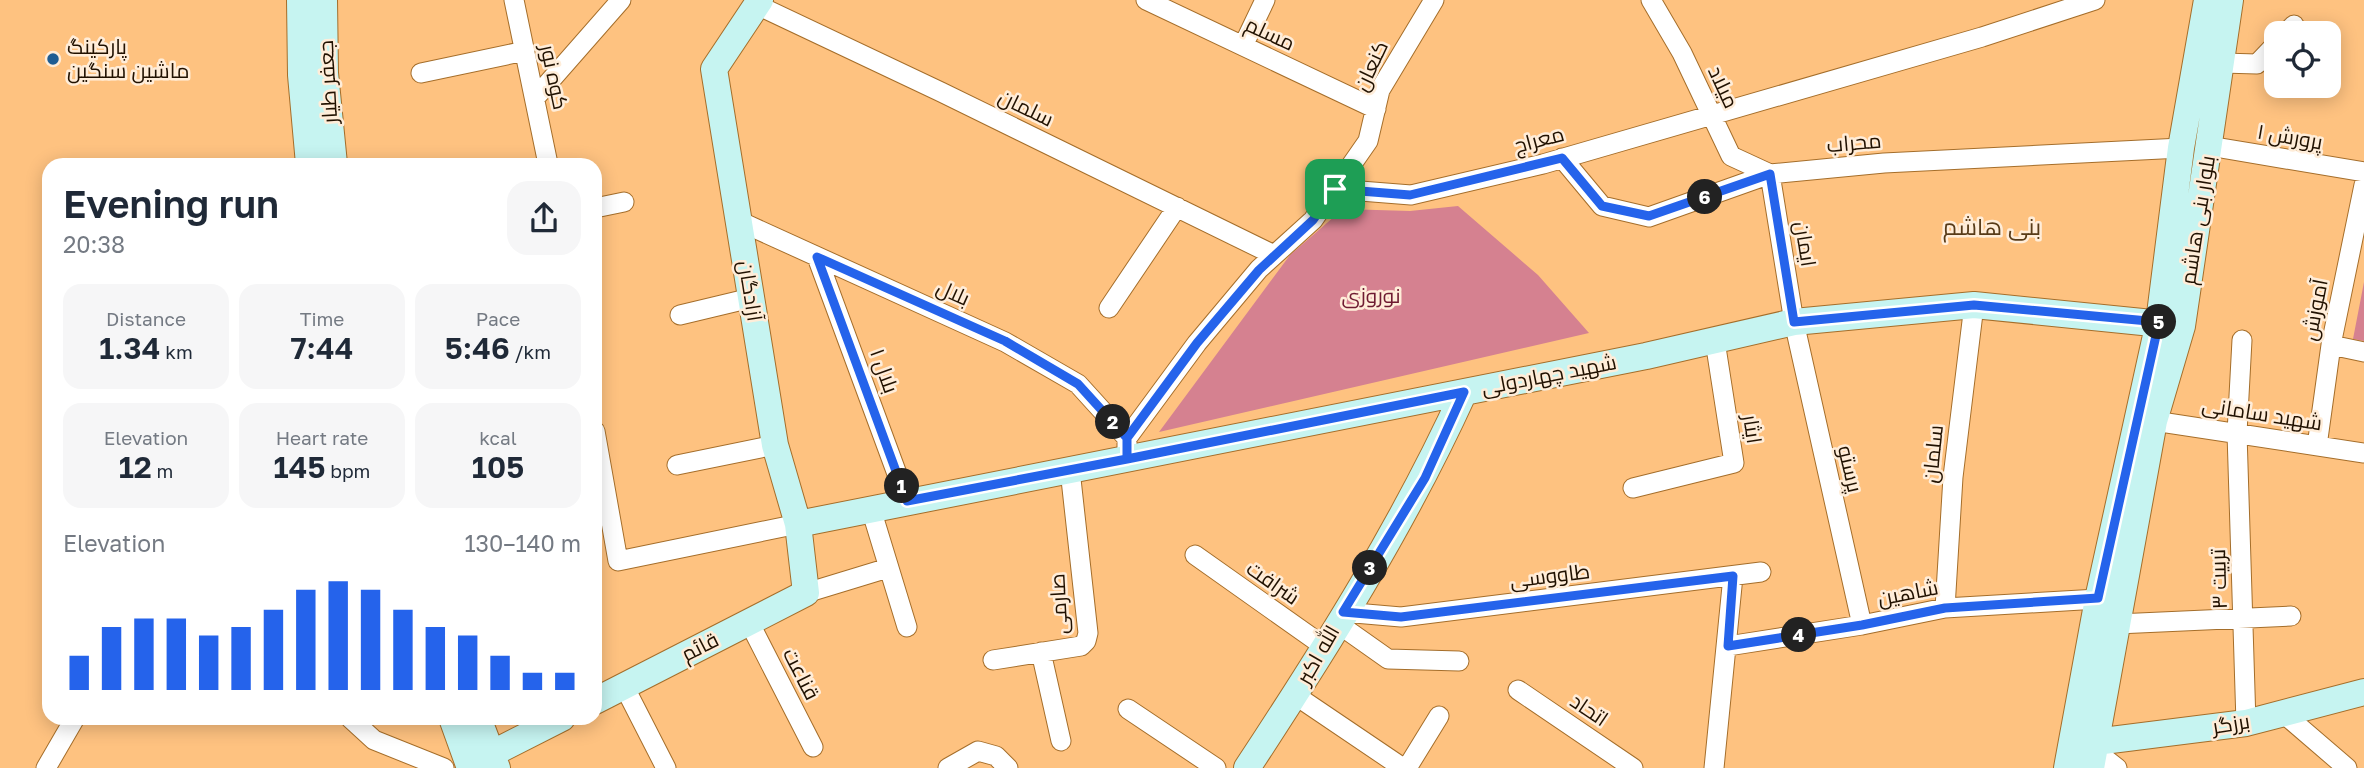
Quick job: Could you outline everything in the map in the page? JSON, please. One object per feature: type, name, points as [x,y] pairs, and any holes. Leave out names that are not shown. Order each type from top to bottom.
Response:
[{"type":"street","name":"جعفر طیار","points":[[300,0],[300,75],[308,158]]},
{"type":"street","name":"جعفر طیار","points":[[324,0],[326,73],[333,158]]},
{"type":"street","name":"کوه نور","points":[[514,0],[547,158]]},
{"type":"street","points":[[534,98],[621,0]]},
{"type":"street","name":"مسلم","points":[[1146,0],[1376,109]]},
{"type":"street","points":[[1242,46],[1265,0]]},
{"type":"street","name":"کنعان","points":[[1335,189],[1368,141],[1380,90],[1434,0]]},
{"type":"street","name":"میلاد","points":[[1651,0],[1682,53],[1731,156],[1770,174]]},
{"type":"street","name":"معراج","points":[[1335,189],[1410,195],[1562,158],[1969,41],[2095,0]]},
{"type":"street","name":"بلوار بنی هاشم","points":[[2067,768],[2098,598],[2171,324],[2181,148],[2207,0]]},
{"type":"street","name":"بلوار بنی هاشم","points":[[2093,753],[2171,324],[2209,146],[2230,0]]},
{"type":"street","name":"سلمان","points":[[758,3],[1274,256]]},
{"type":"street","name":"آزادگان","points":[[758,3],[714,69],[775,445],[798,524],[806,593]]},
{"type":"street","points":[[421,73],[525,51]]},
{"type":"street","points":[[2222,63],[2257,64],[2264,57]]},
{"type":"street","name":"پرورش ۱","points":[[2209,146],[2364,172]]},
{"type":"street","name":"محراب","points":[[1562,158],[1602,206],[1649,216],[1770,174],[1884,163],[2181,148]]},
{"type":"street","name":"ایمان","points":[[1770,174],[1794,322]]},
{"type":"street","name":"آموزش","points":[[2317,446],[2331,345],[2364,185]]},
{"type":"street","points":[[1127,448],[1197,343],[1274,256],[1313,220],[1335,189]]},
{"type":"street","points":[[602,207],[624,202]]},
{"type":"street","points":[[1109,308],[1177,207]]},
{"type":"street","name":"بلال","points":[[738,221],[1005,341],[1078,384],[1127,448]]},
{"type":"street","name":"بلال ۱","points":[[817,257],[907,501]]},
{"type":"street","points":[[680,315],[751,298]]},
{"type":"street","name":"سلمان","points":[[1945,608],[1953,477],[1974,305]]},
{"type":"street","name":"شهید چهاردولی","points":[[798,524],[1070,470],[1127,448],[1464,392],[1715,341],[1794,322],[1974,305],[2171,324]]},
{"type":"street","name":"پرستو","points":[[1794,322],[1862,625]]},
{"type":"street","name":"تربیت ۳","points":[[2242,340],[2236,433],[2246,723]]},
{"type":"street","name":"ایثار","points":[[1633,488],[1734,463],[1715,341]]},
{"type":"street","points":[[2331,345],[2364,352]]},
{"type":"street","name":"الله اکبر","points":[[1247,768],[1325,647],[1425,478],[1464,392]]},
{"type":"street","name":"شهید سامانی","points":[[2154,421],[2364,453]]},
{"type":"street","points":[[677,465],[775,445]]},
{"type":"street","name":"صارمی","points":[[993,660],[1081,646],[1086,641],[1088,633],[1070,470]]},
{"type":"street","points":[[871,509],[906,627]]},
{"type":"street","points":[[603,519],[618,561],[798,524]]},
{"type":"street","name":"شرافت","points":[[1195,555],[1325,647]]},
{"type":"street","points":[[806,593],[888,568]]},
{"type":"street","name":"طاووسی","points":[[1340,618],[1401,617],[1761,572]]},
{"type":"street","points":[[1714,768],[1733,576]]},
{"type":"street","name":"قائم","points":[[602,697],[806,593]]},
{"type":"street","name":"شاهین","points":[[1728,646],[1862,625],[1945,608],[2098,598]]},
{"type":"street","points":[[2117,624],[2291,616]]},
{"type":"street","points":[[1340,618],[1388,659],[1459,661]]},
{"type":"street","name":"قناعت","points":[[749,622],[813,747]]},
{"type":"street","points":[[1041,652],[1062,741]]},
{"type":"street","points":[[624,686],[666,768]]},
{"type":"street","name":"اتحاد","points":[[1518,690],[1633,768]]},
{"type":"street","name":"برزگر","points":[[2093,753],[2246,723],[2364,692]]},
{"type":"street","points":[[1295,695],[1405,768],[1439,716]]},
{"type":"street","points":[[1128,709],[1216,768]]},
{"type":"street","points":[[2283,713],[2347,768]]},
{"type":"street","points":[[46,768],[71,725]]},
{"type":"street","points":[[358,725],[374,740],[444,768]]},
{"type":"street","points":[[458,725],[486,763]]},
{"type":"street","points":[[479,725],[486,763]]},
{"type":"street","points":[[486,763],[550,725]]},
{"type":"street","points":[[948,768],[978,751],[996,756],[1008,768]]},
{"type":"street","points":[[2093,753],[2117,768]]},
{"type":"green space","name":"نوروزی","points":[[1458,206],[1538,275],[1589,333],[1159,432],[1290,255],[1343,209],[1410,211]]},
{"type":"green space","points":[[2364,282],[2364,341],[2353,339]]},
{"type":"place","name":"پارکینگ ماشین سنگین","points":[[53,59]]},
{"type":"district","name":"بنی هاشم","points":[[1992,227]]},
{"type":"route","points":[[1335,189],[1313,220],[1259,270],[1197,343],[1127,438],[1127,459],[907,501],[817,257],[1005,341],[1078,384],[1127,438],[1127,459],[1464,392],[1425,478],[1343,612],[1401,617],[1733,576],[1728,646],[1862,625],[1945,608],[2098,598],[2159,322],[1974,305],[1794,322],[1770,174],[1649,216],[1602,206],[1562,158],[1410,195],[1335,189]]}]
